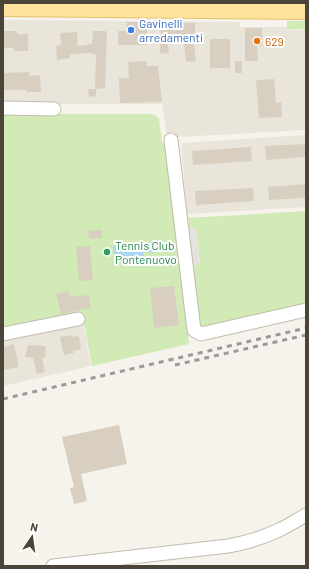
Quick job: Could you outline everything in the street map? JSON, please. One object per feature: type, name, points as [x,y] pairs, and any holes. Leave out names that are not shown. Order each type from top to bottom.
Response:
[{"type":"main road","points":[[3,8],[306,11]]},
{"type":"street","points":[[3,108],[54,109]]},
{"type":"street","points":[[171,140],[194,330],[201,334],[306,310]]},
{"type":"street","points":[[3,334],[78,319]]},
{"type":"street","points":[[52,566],[235,545],[279,530],[306,515]]},
{"type":"shaded area","points":[[3,20],[240,22],[240,27],[287,27],[287,29],[306,30],[306,130],[178,137],[167,135],[162,104],[3,104]]},
{"type":"shaded area","points":[[306,135],[306,207],[187,214],[181,143]]},
{"type":"shaded area","points":[[196,228],[200,265],[193,265],[189,229]]},
{"type":"shaded area","points":[[83,323],[91,366],[3,386],[3,340]]},
{"type":"green space","points":[[287,21],[306,21],[306,29],[287,29]]},
{"type":"green space","name":"Tennis Club Pontenuovo","points":[[3,114],[151,114],[159,119],[162,142],[167,146],[189,344],[92,366],[82,313],[3,329]]},
{"type":"green space","points":[[306,211],[306,303],[200,328],[193,265],[200,264],[196,228],[189,229],[188,218]]},
{"type":"water","points":[[163,241],[164,251],[146,253],[145,243]]},
{"type":"water","points":[[142,243],[144,259],[115,262],[113,246]]},
{"type":"building","points":[[127,22],[147,22],[147,45],[118,45],[118,31],[127,31]]},
{"type":"building","points":[[161,22],[195,23],[195,35],[193,35],[196,61],[186,62],[184,44],[168,44],[169,53],[160,54]]},
{"type":"building","points":[[245,28],[262,28],[262,46],[257,46],[258,61],[245,61]]},
{"type":"building","points":[[3,31],[17,31],[17,34],[28,34],[28,51],[14,51],[14,48],[3,48]]},
{"type":"building","points":[[93,31],[107,32],[105,88],[95,89],[96,54],[70,54],[70,58],[57,60],[56,46],[61,45],[60,33],[77,32],[78,46],[92,44]]},
{"type":"building","points":[[210,39],[230,39],[230,68],[210,68]]},
{"type":"building","points":[[147,61],[147,66],[158,66],[162,102],[120,103],[119,78],[129,78],[128,62]]},
{"type":"building","points":[[235,61],[242,61],[242,73],[235,73]]},
{"type":"building","points":[[29,72],[29,76],[40,75],[41,92],[26,92],[26,90],[3,90],[3,73]]},
{"type":"building","points":[[274,79],[276,103],[281,102],[282,117],[259,118],[256,80]]},
{"type":"building","points":[[88,89],[96,89],[96,96],[89,97]]},
{"type":"building","points":[[306,144],[306,157],[266,160],[265,146]]},
{"type":"building","points":[[251,147],[252,161],[193,165],[192,151]]},
{"type":"building","points":[[306,184],[306,198],[269,200],[268,187]]},
{"type":"building","points":[[253,188],[254,201],[196,205],[195,191]]},
{"type":"building","points":[[102,230],[102,238],[89,239],[88,231]]},
{"type":"building","points":[[90,246],[93,280],[79,281],[76,247]]},
{"type":"building","points":[[174,286],[179,325],[154,328],[150,288]]},
{"type":"building","points":[[68,291],[70,297],[89,295],[91,308],[61,314],[56,294]]},
{"type":"building","points":[[71,335],[71,337],[79,336],[81,349],[73,351],[74,353],[64,355],[60,337]]},
{"type":"building","points":[[14,344],[19,367],[3,370],[3,347]]},
{"type":"building","points":[[28,345],[46,346],[45,358],[42,358],[45,372],[37,374],[33,358],[25,357]]},
{"type":"building","points":[[119,425],[127,464],[81,474],[87,501],[74,504],[70,488],[74,487],[62,437]]},
{"type":"railway","points":[[3,399],[306,328]]},
{"type":"railway","points":[[175,365],[306,335]]},
{"type":"place","name":"Gavinelli arredamenti","points":[[131,30]]},
{"type":"place","name":"629","points":[[257,41]]},
{"type":"place","name":"Tennis Club Pontenuovo","points":[[107,252]]}]
